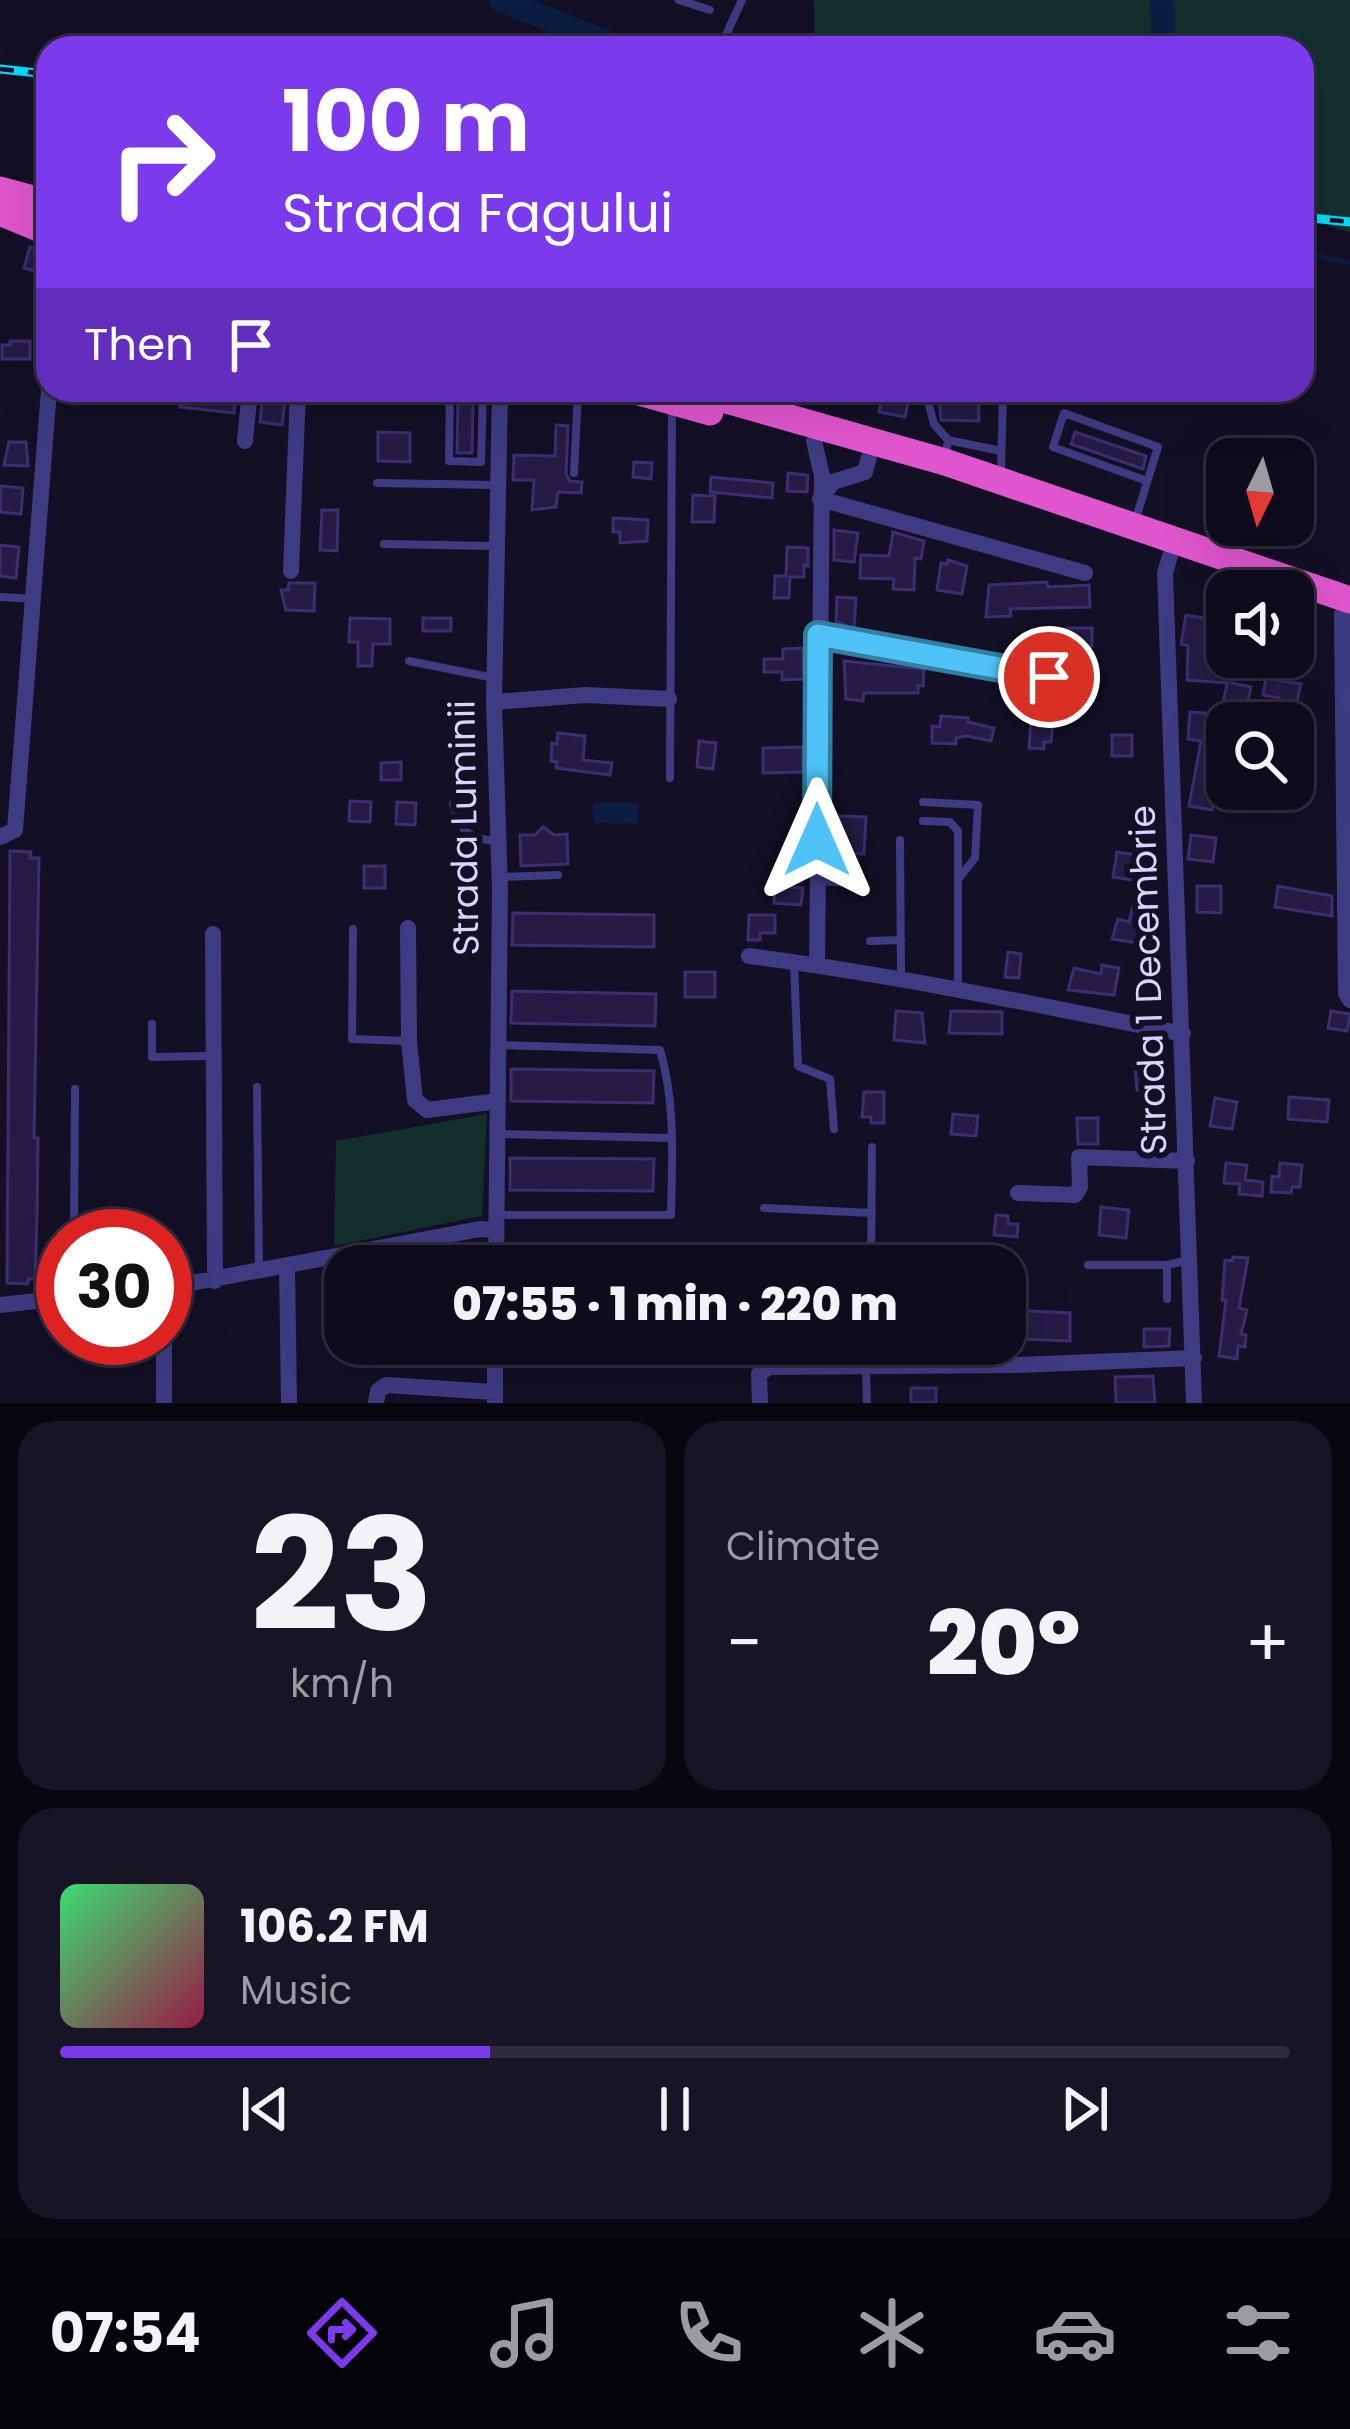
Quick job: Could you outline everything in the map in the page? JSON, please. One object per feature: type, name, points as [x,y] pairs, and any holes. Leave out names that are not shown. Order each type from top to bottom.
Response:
[{"type":"highway","points":[[0,190],[36,200]]},
{"type":"highway","points":[[0,210],[36,218]]},
{"type":"highway","points":[[0,210],[36,226]]},
{"type":"highway","points":[[700,402],[1212,570]]},
{"type":"highway","points":[[711,402],[947,451],[1001,481],[1133,526],[1348,610]]},
{"type":"highway","points":[[1314,602],[1348,610]]},
{"type":"street","points":[[0,837],[16,830],[48,402]]},
{"type":"street","points":[[245,441],[249,402]]},
{"type":"street","points":[[291,571],[298,402]]},
{"type":"street","name":"Strada Luminii","points":[[490,402],[498,484],[496,1245]]},
{"type":"street","points":[[814,441],[822,476],[817,964]]},
{"type":"street","points":[[820,499],[832,482],[866,472],[869,457]]},
{"type":"street","points":[[820,499],[1085,572]]},
{"type":"street","name":"Strada 1 Decembrie","points":[[1170,556],[1165,573],[1194,1403]]},
{"type":"street","points":[[1348,610],[1346,993],[1350,1000]]},
{"type":"street","points":[[818,635],[1049,677]]},
{"type":"street","points":[[494,701],[586,695],[669,699]]},
{"type":"street","points":[[407,928],[415,1100],[427,1110],[498,1101]]},
{"type":"street","points":[[213,934],[215,1280]]},
{"type":"street","points":[[748,956],[958,989],[1183,1034]]},
{"type":"street","points":[[1018,1193],[1076,1195],[1079,1156],[1187,1161]]},
{"type":"street","points":[[192,1284],[496,1223]]},
{"type":"street","points":[[286,1265],[289,1403]]},
{"type":"street","points":[[0,1305],[36,1301]]},
{"type":"street","points":[[760,1403],[759,1374],[769,1366],[1194,1358]]},
{"type":"street","points":[[164,1365],[164,1403]]},
{"type":"street","points":[[376,1403],[378,1391],[386,1385],[495,1398],[495,1365]]},
{"type":"lane","points":[[679,0],[710,10]]},
{"type":"lane","points":[[725,36],[742,0]]},
{"type":"lane","points":[[450,402],[449,461],[481,462],[488,402]]},
{"type":"lane","points":[[574,473],[577,402]]},
{"type":"lane","points":[[670,778],[682,402]]},
{"type":"lane","points":[[928,402],[947,451],[1001,451]]},
{"type":"lane","points":[[1001,481],[1003,402]]},
{"type":"lane","points":[[1133,526],[1158,447],[1064,413],[1053,447],[1147,481]]},
{"type":"lane","points":[[377,483],[498,484]]},
{"type":"lane","points":[[384,544],[496,546]]},
{"type":"lane","points":[[0,597],[36,599]]},
{"type":"lane","points":[[409,661],[495,678]]},
{"type":"lane","points":[[922,802],[972,804],[980,810],[973,865],[958,879]]},
{"type":"lane","points":[[453,804],[462,830],[471,837],[499,842]]},
{"type":"lane","points":[[923,821],[956,825],[958,989]]},
{"type":"lane","points":[[900,840],[901,979]]},
{"type":"lane","points":[[500,877],[558,875]]},
{"type":"lane","points":[[817,880],[864,884]]},
{"type":"lane","points":[[352,929],[352,1039],[409,1041]]},
{"type":"lane","points":[[870,940],[901,940]]},
{"type":"lane","points":[[794,962],[798,1066],[830,1079],[834,1129]]},
{"type":"lane","points":[[152,1024],[152,1057],[212,1056]]},
{"type":"lane","points":[[496,1223],[671,1215],[670,1085],[660,1050],[499,1045]]},
{"type":"lane","points":[[256,1087],[259,1271]]},
{"type":"lane","points":[[74,1209],[75,1089]]},
{"type":"lane","points":[[498,1133],[671,1138]]},
{"type":"lane","points":[[871,1245],[872,1147]]},
{"type":"lane","points":[[764,1208],[872,1213]]},
{"type":"lane","points":[[1088,1265],[1168,1265],[1191,1260]]},
{"type":"lane","points":[[1167,1299],[1168,1265]]},
{"type":"lane","points":[[867,1403],[868,1367]]},
{"type":"green space","points":[[814,0],[1350,0],[1350,233],[1314,220],[1314,36],[815,36]]},
{"type":"green space","points":[[487,1114],[482,1216],[334,1245],[336,1141]]},
{"type":"water","points":[[593,803],[638,803],[638,824],[594,823]]},
{"type":"building","points":[[30,247],[36,249],[36,272],[24,268]]},
{"type":"building","points":[[30,341],[30,359],[2,359],[2,345]]},
{"type":"building","points":[[180,402],[235,402],[234,413],[180,407]]},
{"type":"building","points":[[262,402],[285,402],[282,425],[260,422]]},
{"type":"building","points":[[458,402],[473,402],[472,453],[457,453]]},
{"type":"building","points":[[881,402],[908,402],[905,417],[879,412]]},
{"type":"building","points":[[940,402],[978,402],[979,421],[941,420]]},
{"type":"building","points":[[556,425],[568,426],[566,474],[570,481],[582,482],[581,493],[558,492],[556,507],[532,510],[534,480],[513,480],[514,455],[555,456]]},
{"type":"building","points":[[378,432],[410,433],[410,462],[378,461]]},
{"type":"building","points":[[1075,432],[1146,456],[1143,469],[1071,444]]},
{"type":"building","points":[[9,442],[26,442],[28,466],[4,465]]},
{"type":"building","points":[[634,462],[652,463],[651,479],[633,477]]},
{"type":"building","points":[[788,473],[808,475],[807,492],[787,491]]},
{"type":"building","points":[[711,477],[773,483],[772,498],[710,492]]},
{"type":"building","points":[[1,486],[23,488],[21,514],[0,512]]},
{"type":"building","points":[[693,495],[715,496],[714,522],[692,522]]},
{"type":"building","points":[[322,510],[338,510],[337,551],[320,550]]},
{"type":"building","points":[[613,518],[648,520],[647,541],[620,543],[620,532],[613,532]]},
{"type":"building","points":[[834,530],[858,533],[854,562],[834,560]]},
{"type":"building","points":[[893,532],[924,541],[921,559],[915,558],[914,590],[893,589],[894,579],[860,578],[861,555],[889,556]]},
{"type":"building","points":[[0,545],[19,547],[16,578],[0,576]]},
{"type":"building","points":[[787,547],[808,548],[808,566],[804,565],[804,577],[790,577],[789,598],[774,598],[775,576],[786,576]]},
{"type":"building","points":[[948,560],[967,566],[962,594],[937,590],[941,563]]},
{"type":"building","points":[[1047,582],[1048,587],[1089,585],[1090,607],[1010,609],[1011,616],[986,617],[989,585]]},
{"type":"building","points":[[289,583],[315,583],[314,611],[286,610],[281,590],[288,590]]},
{"type":"building","points":[[837,597],[856,598],[854,629],[836,621]]},
{"type":"building","points":[[1186,615],[1206,619],[1206,678],[1232,678],[1232,683],[1251,687],[1248,702],[1223,702],[1227,683],[1187,680],[1188,646],[1181,644]]},
{"type":"building","points":[[350,618],[390,619],[390,644],[373,644],[372,666],[358,666],[358,642],[349,642]]},
{"type":"building","points":[[423,618],[451,618],[451,631],[423,631]]},
{"type":"building","points":[[1068,628],[1092,628],[1092,646],[1068,646]]},
{"type":"building","points":[[803,648],[804,679],[782,680],[782,672],[764,672],[764,659],[783,659],[783,649]]},
{"type":"building","points":[[844,661],[924,669],[923,686],[918,685],[918,693],[864,693],[863,701],[846,699]]},
{"type":"building","points":[[1266,678],[1301,684],[1297,702],[1279,702],[1279,698],[1263,695]]},
{"type":"building","points":[[1190,712],[1206,713],[1206,809],[1189,806],[1201,741],[1188,739]]},
{"type":"building","points":[[941,716],[968,718],[968,722],[994,728],[991,741],[967,736],[956,738],[956,744],[932,743],[932,726],[940,727]]},
{"type":"building","points":[[1031,718],[1053,719],[1051,742],[1044,742],[1044,749],[1029,748]]},
{"type":"building","points":[[558,733],[585,736],[583,760],[612,763],[610,775],[556,768],[557,762],[551,761],[552,743],[557,744]]},
{"type":"building","points":[[1112,735],[1132,735],[1132,756],[1112,756]]},
{"type":"building","points":[[699,741],[716,743],[713,769],[697,767]]},
{"type":"building","points":[[803,747],[803,772],[763,773],[763,748]]},
{"type":"building","points":[[401,762],[401,780],[381,780],[381,763]]},
{"type":"building","points":[[350,801],[371,802],[370,822],[349,821]]},
{"type":"building","points":[[397,802],[416,803],[415,825],[396,824]]},
{"type":"building","points":[[840,816],[866,817],[864,854],[838,853]]},
{"type":"building","points":[[543,827],[554,835],[567,834],[568,864],[521,866],[520,835],[535,835]]},
{"type":"building","points":[[1191,835],[1216,838],[1213,862],[1188,859]]},
{"type":"building","points":[[10,851],[31,852],[30,858],[39,858],[34,1138],[38,1138],[35,1279],[28,1279],[28,1284],[7,1283]]},
{"type":"building","points":[[1117,852],[1142,856],[1139,881],[1113,877]]},
{"type":"building","points":[[364,866],[385,866],[385,888],[364,888]]},
{"type":"building","points":[[775,886],[803,888],[801,905],[774,903]]},
{"type":"building","points":[[1197,886],[1221,886],[1221,913],[1197,912]]},
{"type":"building","points":[[1278,886],[1332,896],[1332,916],[1275,907]]},
{"type":"building","points":[[1133,906],[1155,912],[1151,945],[1112,939],[1118,919],[1129,922]]},
{"type":"building","points":[[513,913],[654,915],[654,947],[512,945]]},
{"type":"building","points":[[749,915],[775,915],[775,933],[760,933],[760,940],[748,940]]},
{"type":"building","points":[[1008,952],[1021,954],[1019,978],[1005,977]]},
{"type":"building","points":[[1102,965],[1119,968],[1114,995],[1068,990],[1074,968],[1101,974]]},
{"type":"building","points":[[685,972],[715,972],[715,997],[685,997]]},
{"type":"building","points":[[512,991],[656,994],[655,1026],[511,1023]]},
{"type":"building","points":[[896,1011],[922,1013],[925,1043],[894,1040]]},
{"type":"building","points":[[951,1011],[1002,1012],[1002,1034],[949,1033]]},
{"type":"building","points":[[1331,1011],[1350,1014],[1347,1031],[1328,1028]]},
{"type":"building","points":[[1164,1064],[1166,1088],[1137,1090],[1135,1067]]},
{"type":"building","points":[[511,1069],[654,1071],[653,1103],[511,1101]]},
{"type":"building","points":[[864,1092],[884,1092],[884,1123],[862,1117]]},
{"type":"building","points":[[1289,1097],[1329,1100],[1327,1122],[1288,1119]]},
{"type":"building","points":[[1215,1098],[1237,1102],[1232,1129],[1210,1126]]},
{"type":"building","points":[[953,1114],[978,1116],[976,1136],[951,1134]]},
{"type":"building","points":[[1077,1118],[1098,1118],[1098,1144],[1078,1144]]},
{"type":"building","points":[[510,1158],[654,1159],[653,1191],[510,1190]]},
{"type":"building","points":[[1226,1163],[1247,1165],[1245,1180],[1263,1182],[1262,1196],[1239,1194],[1240,1184],[1224,1183]]},
{"type":"building","points":[[1280,1163],[1302,1165],[1300,1187],[1292,1187],[1291,1193],[1271,1192],[1272,1176],[1279,1177]]},
{"type":"building","points":[[1101,1207],[1129,1210],[1126,1238],[1099,1235]]},
{"type":"building","points":[[996,1215],[1008,1216],[1008,1224],[1018,1224],[1017,1237],[994,1235]]},
{"type":"building","points":[[1248,1258],[1239,1308],[1247,1310],[1241,1334],[1246,1335],[1245,1347],[1238,1346],[1237,1359],[1219,1356],[1225,1260]]},
{"type":"building","points":[[1026,1311],[1070,1313],[1070,1341],[1026,1339]]},
{"type":"building","points":[[1144,1329],[1170,1329],[1169,1346],[1144,1347]]},
{"type":"building","points":[[1153,1376],[1155,1403],[1116,1403],[1115,1377]]},
{"type":"building","points":[[911,1388],[936,1388],[936,1403],[911,1403]]},
{"type":"waterway","points":[[501,0],[590,36]]},
{"type":"waterway","points":[[1162,0],[1164,36]]},
{"type":"waterway","points":[[1314,255],[1350,263]]},
{"type":"railway","points":[[0,69],[36,73]]},
{"type":"railway","points":[[1314,218],[1350,222]]},
{"type":"route","points":[[817,840],[818,635],[1049,677]]}]
